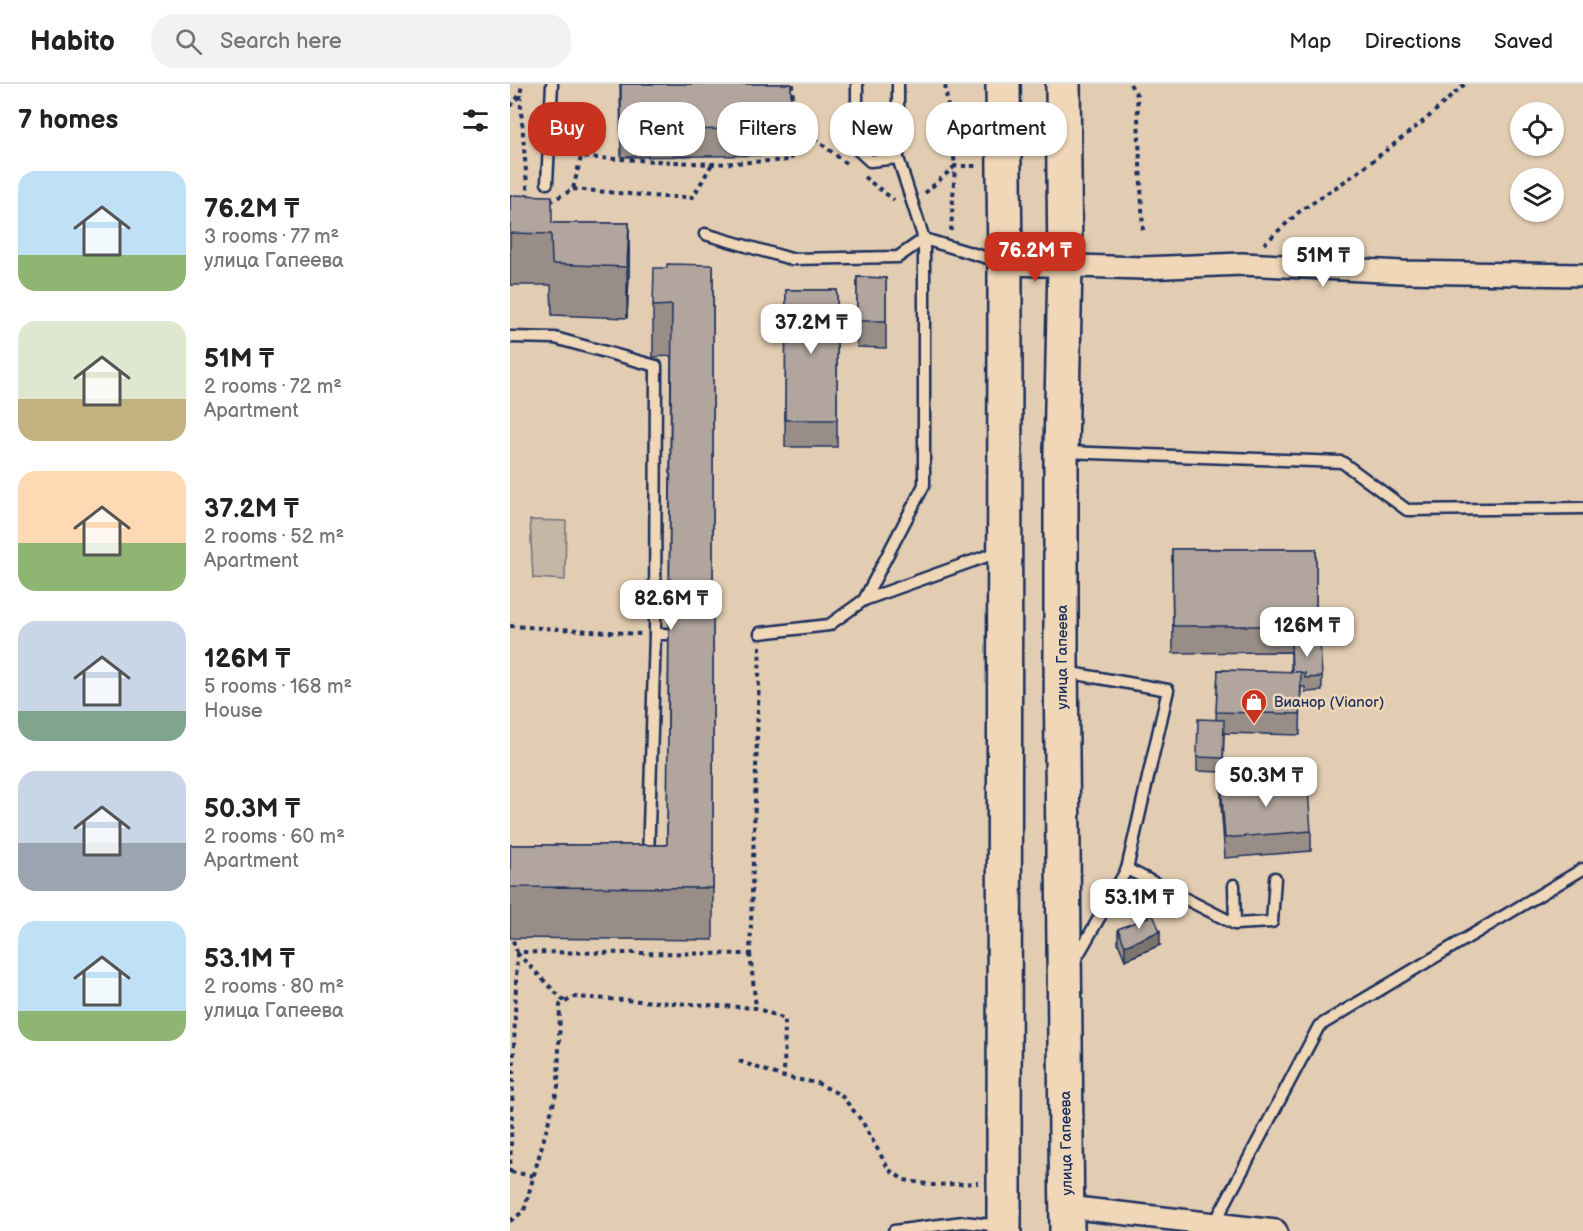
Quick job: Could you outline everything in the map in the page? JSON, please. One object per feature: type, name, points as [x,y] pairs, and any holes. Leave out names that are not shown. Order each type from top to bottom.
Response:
[{"type":"highway","points":[[1002,1230],[1005,264],[1003,84]]},
{"type":"highway","name":"улица Гапеева","points":[[1063,84],[1065,264],[1061,452],[1067,1219]]},
{"type":"street","points":[[1005,264],[1143,268],[1242,264],[1402,273],[1583,275]]},
{"type":"street","points":[[1067,1219],[1276,1231]]},
{"type":"lane","points":[[547,183],[552,84]]},
{"type":"lane","points":[[857,84],[857,149],[870,161],[898,158]]},
{"type":"lane","points":[[864,600],[924,485],[924,239],[898,158],[898,84]]},
{"type":"lane","points":[[705,234],[791,260],[898,257],[924,239]]},
{"type":"lane","points":[[924,239],[1005,264]]},
{"type":"lane","points":[[510,337],[555,338],[656,366],[661,634],[647,867]]},
{"type":"lane","points":[[1061,452],[1342,462],[1407,510],[1583,508]]},
{"type":"lane","points":[[760,633],[829,625],[864,600],[1004,550]]},
{"type":"lane","points":[[1062,672],[1168,690],[1127,868],[1065,979]]},
{"type":"lane","points":[[1127,868],[1235,924],[1272,922],[1275,878]]},
{"type":"lane","points":[[1212,1227],[1319,1026],[1583,869]]},
{"type":"lane","points":[[1234,885],[1235,924]]},
{"type":"lane","points":[[894,1231],[963,1222],[1002,1230]]},
{"type":"path","points":[[522,84],[520,94],[528,202]]},
{"type":"path","points":[[573,189],[581,157],[712,164],[791,160],[793,84]]},
{"type":"path","points":[[913,204],[955,166],[945,84]]},
{"type":"path","points":[[1130,84],[1137,95],[1143,230]]},
{"type":"path","points":[[1242,264],[1299,212],[1357,173],[1425,120],[1465,84]]},
{"type":"path","points":[[510,106],[520,94]]},
{"type":"path","points":[[547,183],[547,203],[573,189],[663,197],[693,197],[712,164]]},
{"type":"path","points":[[510,626],[661,634]]},
{"type":"path","points":[[756,1008],[750,954],[760,633]]},
{"type":"path","points":[[510,932],[517,952],[511,1172],[535,1176]]},
{"type":"path","points":[[517,952],[750,954]]},
{"type":"path","points":[[517,952],[565,1002]]},
{"type":"path","points":[[510,1221],[524,1211],[558,1087],[560,1005],[565,1002],[574,998],[756,1008],[785,1019],[784,1077]]},
{"type":"path","points":[[740,1061],[784,1077],[817,1083],[841,1095],[862,1121],[889,1170],[904,1180],[933,1185],[985,1183]]},
{"type":"shaded area","points":[[530,520],[566,521],[565,580],[533,578]]},
{"type":"building","points":[[621,84],[791,84],[791,102],[717,102],[717,129],[705,130],[705,102],[621,102]]},
{"type":"building","points":[[510,195],[552,196],[552,223],[629,223],[627,267],[552,264],[551,234],[510,233]]},
{"type":"building","points":[[667,264],[713,265],[713,888],[510,887],[510,845],[667,845],[672,305],[653,306],[654,268],[667,268]]},
{"type":"building","points":[[857,277],[886,278],[886,321],[857,321]]},
{"type":"building","points":[[786,290],[837,290],[837,420],[785,420]]},
{"type":"building","points":[[1172,549],[1316,549],[1316,626],[1173,626]]},
{"type":"building","points":[[1320,640],[1322,677],[1305,678],[1305,673],[1292,672],[1291,641]]},
{"type":"building","points":[[1218,670],[1301,672],[1300,714],[1216,712]]},
{"type":"building","points":[[1198,719],[1224,720],[1223,758],[1197,757]]},
{"type":"building","points":[[1307,777],[1311,831],[1225,838],[1221,784]]},
{"type":"building","points":[[1153,915],[1160,931],[1125,946],[1118,929]]},
{"type":"place","name":"Вианор (Vianor)","points":[[1254,725]]}]
